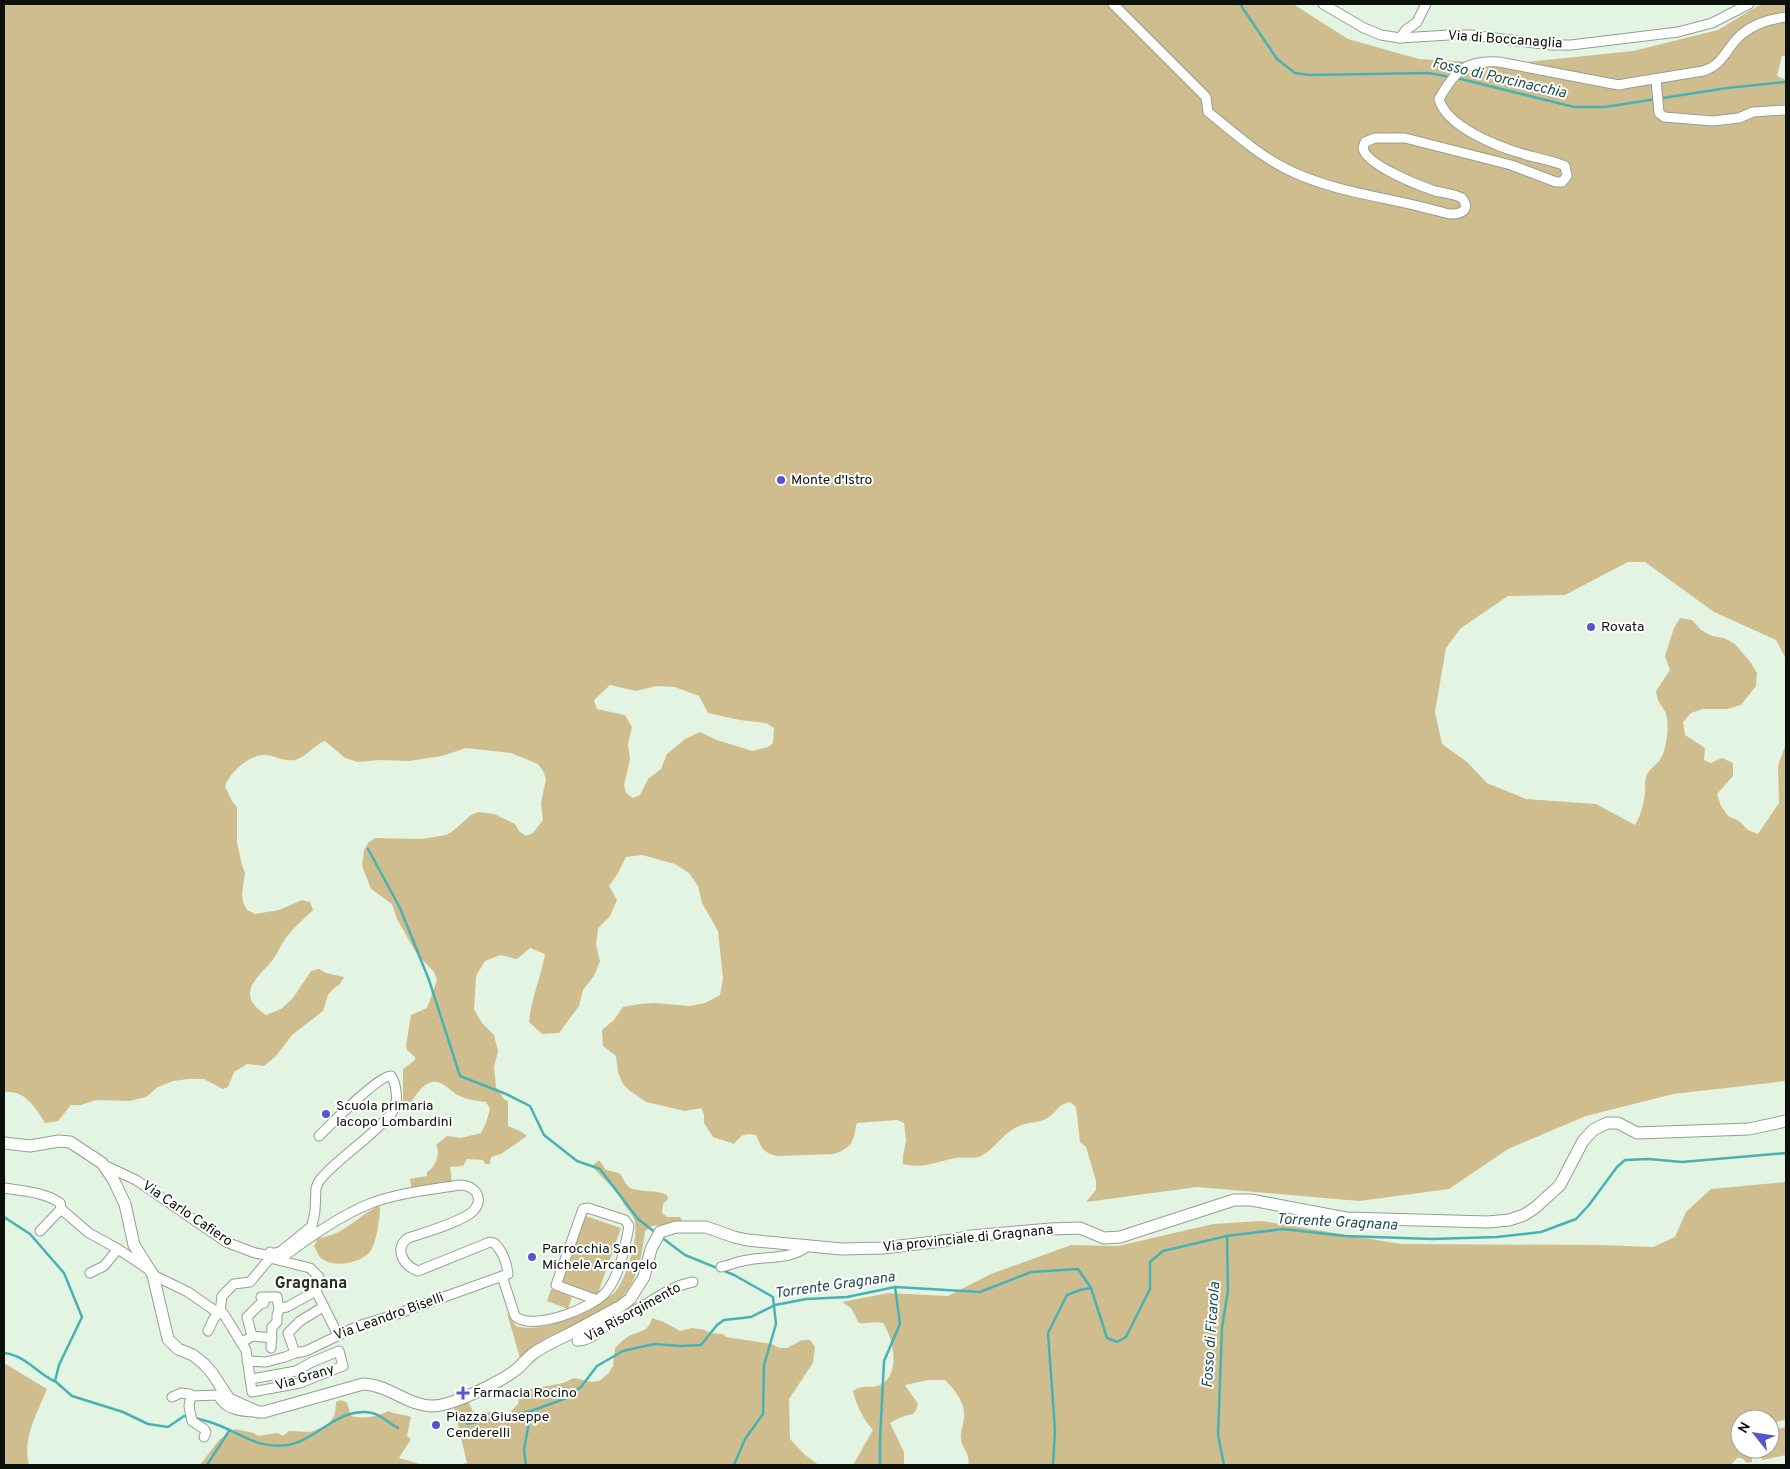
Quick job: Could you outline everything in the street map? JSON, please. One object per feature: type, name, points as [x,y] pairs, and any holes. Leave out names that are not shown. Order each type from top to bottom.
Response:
[{"type":"main road","name":"Via provinciale di Gragnana","points":[[842,1249],[883,1248],[971,1236],[1050,1229],[1080,1228],[1104,1238],[1120,1236],[1234,1200],[1250,1200],[1346,1218],[1488,1222],[1509,1220],[1524,1215],[1560,1186],[1583,1142],[1593,1130],[1607,1123],[1618,1123],[1637,1133],[1749,1129],[1786,1121]]},
{"type":"main road","points":[[4,1143],[30,1146],[59,1141],[70,1142],[102,1164],[113,1179],[125,1204],[134,1245],[152,1272],[168,1339],[178,1349],[193,1355],[204,1364],[229,1399],[258,1412]]},
{"type":"main road","name":"Via Risorgimento","points":[[258,1412],[290,1406],[363,1384],[373,1384],[387,1389],[419,1404],[442,1406],[504,1378],[518,1368],[533,1353],[621,1306],[630,1299],[644,1277],[657,1235],[676,1227],[706,1227],[747,1240],[842,1249]]},
{"type":"street","points":[[1114,4],[1206,97],[1208,112],[1267,158],[1294,173],[1325,185],[1423,206],[1453,215],[1460,213],[1464,209],[1465,203],[1462,198],[1436,191],[1402,178],[1365,156],[1362,148],[1365,142],[1376,138],[1405,138],[1511,165],[1556,182],[1562,182],[1567,176],[1565,166],[1519,153],[1494,143],[1470,131],[1441,107],[1439,99],[1463,68],[1484,61],[1499,62],[1620,85],[1656,83],[1713,68],[1719,64],[1741,34],[1753,26],[1766,21],[1786,18]]},
{"type":"street","name":"Via di Boccanaglia","points":[[1323,4],[1364,28],[1381,35],[1400,38],[1471,35],[1551,45],[1571,45],[1678,32],[1712,23],[1749,4]]},
{"type":"street","points":[[1400,38],[1406,30],[1417,22],[1426,4]]},
{"type":"street","points":[[1656,83],[1657,107],[1659,113],[1664,117],[1713,121],[1739,118],[1754,112],[1786,110]]},
{"type":"street","points":[[280,1252],[312,1226],[316,1188],[324,1175],[371,1136],[390,1115],[395,1106],[396,1092],[391,1076],[387,1075],[376,1083],[319,1136]]},
{"type":"street","name":"Via Carlo Cafiero","points":[[102,1164],[136,1180],[226,1242],[255,1253],[270,1255],[280,1252],[287,1254],[318,1232],[369,1204],[403,1195],[466,1185],[474,1189],[478,1194],[476,1209],[462,1219],[408,1238],[404,1241],[401,1253],[405,1263],[410,1268],[418,1271],[490,1242],[498,1247],[508,1266],[508,1274],[502,1276]]},
{"type":"street","points":[[4,1188],[51,1198],[60,1203],[61,1209],[89,1234],[118,1249],[204,1304],[223,1313],[246,1350],[251,1379]]},
{"type":"street","points":[[502,1276],[515,1316],[525,1322],[561,1316],[597,1300],[607,1291],[615,1279],[629,1226],[625,1220],[585,1208],[565,1256],[556,1285],[597,1300]]},
{"type":"street","points":[[40,1231],[61,1209]]},
{"type":"street","points":[[721,1267],[747,1260],[796,1253],[808,1245]]},
{"type":"street","points":[[90,1274],[104,1266],[118,1249]]},
{"type":"street","points":[[208,1331],[214,1318],[220,1312],[222,1296],[234,1284],[250,1282],[270,1255],[310,1268],[319,1277],[316,1291],[338,1335]]},
{"type":"street","name":"Via Leandro Biselli","points":[[247,1361],[266,1362],[285,1358],[295,1352],[306,1351],[358,1326],[502,1276]]},
{"type":"street","name":"Via Risorgimento","points":[[599,1319],[601,1322],[599,1325],[577,1341],[584,1340],[612,1321],[633,1312],[669,1290],[693,1282]]},
{"type":"street","points":[[279,1308],[287,1307],[316,1291]]},
{"type":"street","points":[[252,1336],[245,1313],[264,1303],[261,1297],[277,1297],[279,1308],[277,1322],[272,1327],[271,1348]]},
{"type":"street","points":[[295,1352],[288,1333],[300,1321],[323,1307]]},
{"type":"street","points":[[241,1343],[252,1336],[272,1338]]},
{"type":"street","name":"Via Grany","points":[[339,1351],[343,1366],[300,1383],[252,1392],[251,1379],[296,1371],[339,1351]]},
{"type":"street","points":[[172,1397],[181,1394],[190,1394],[192,1396],[218,1395],[226,1406],[242,1412],[258,1412]]},
{"type":"street","points":[[192,1396],[189,1406],[192,1422],[204,1428],[206,1432],[204,1437]]},
{"type":"shaded area","points":[[4,4],[1293,4],[1348,39],[1419,59],[1507,64],[1633,51],[1718,30],[1764,4],[1786,4],[1786,56],[1782,56],[1777,76],[1786,80],[1786,659],[1776,640],[1714,612],[1645,562],[1628,562],[1565,595],[1508,596],[1461,628],[1446,648],[1435,712],[1442,744],[1467,762],[1487,783],[1526,799],[1596,804],[1635,825],[1643,805],[1646,777],[1664,752],[1668,727],[1667,716],[1658,700],[1656,691],[1670,670],[1665,656],[1674,628],[1680,618],[1692,620],[1701,630],[1735,644],[1757,673],[1756,686],[1741,705],[1728,709],[1703,709],[1691,713],[1683,722],[1685,735],[1705,748],[1704,760],[1711,763],[1722,758],[1733,763],[1733,776],[1717,794],[1721,806],[1728,816],[1739,821],[1748,830],[1758,834],[1779,803],[1778,766],[1786,743],[1786,1081],[1673,1094],[1586,1116],[1508,1149],[1449,1189],[1359,1201],[1197,1187],[1086,1202],[1096,1190],[1096,1181],[1086,1147],[1080,1142],[1076,1107],[1070,1102],[1060,1106],[1041,1121],[1021,1125],[1012,1130],[986,1153],[978,1157],[955,1158],[918,1166],[903,1164],[906,1140],[904,1123],[897,1120],[857,1123],[852,1142],[848,1147],[834,1154],[778,1156],[769,1154],[756,1135],[744,1135],[734,1144],[713,1137],[704,1123],[704,1115],[701,1108],[685,1111],[646,1102],[623,1084],[618,1073],[616,1056],[603,1046],[602,1030],[614,1020],[623,1007],[655,1003],[690,1006],[705,1003],[720,995],[723,979],[718,931],[702,903],[698,886],[689,873],[675,864],[642,855],[626,857],[609,886],[617,900],[610,916],[598,928],[596,945],[600,961],[594,976],[583,990],[579,1006],[559,1033],[542,1034],[529,1022],[545,954],[530,948],[517,959],[500,955],[485,961],[476,976],[474,1009],[482,1023],[494,1035],[498,1051],[494,1067],[496,1087],[504,1099],[508,1101],[508,1126],[527,1136],[501,1154],[491,1157],[490,1164],[485,1164],[483,1160],[467,1159],[463,1166],[450,1167],[452,1183],[412,1190],[410,1179],[427,1176],[427,1172],[435,1164],[438,1152],[436,1145],[447,1136],[461,1138],[481,1133],[490,1109],[486,1102],[462,1097],[444,1085],[435,1082],[424,1086],[407,1107],[400,1112],[403,1101],[403,1069],[415,1060],[415,1057],[407,1050],[406,1046],[411,1015],[427,1008],[437,980],[434,972],[417,954],[397,919],[392,904],[371,889],[362,866],[364,850],[368,843],[375,838],[422,839],[446,835],[471,815],[478,812],[494,814],[515,824],[519,831],[526,836],[533,833],[543,820],[541,803],[546,779],[538,764],[511,753],[466,748],[442,756],[409,761],[380,760],[358,762],[345,758],[325,741],[295,760],[264,755],[252,758],[231,775],[225,786],[237,807],[237,843],[245,873],[242,894],[247,910],[255,914],[279,910],[302,900],[310,902],[313,910],[288,935],[273,959],[254,982],[250,994],[252,1001],[266,1015],[281,1009],[293,998],[311,971],[319,969],[326,973],[344,977],[340,984],[328,995],[323,1011],[292,1035],[276,1056],[264,1066],[247,1064],[234,1072],[228,1087],[223,1089],[204,1079],[173,1081],[158,1087],[146,1097],[129,1101],[96,1100],[81,1105],[71,1105],[58,1121],[45,1123],[24,1097],[11,1092],[4,1092]],"holes":[[[610,685],[636,691],[656,686],[675,687],[699,696],[708,713],[766,723],[774,728],[773,743],[768,747],[752,751],[717,740],[700,732],[685,739],[667,754],[661,769],[648,779],[640,795],[633,798],[626,793],[624,785],[630,760],[628,744],[632,727],[625,715],[597,709],[594,700]]]},
{"type":"shaded area","points":[[599,1160],[606,1170],[620,1174],[630,1188],[667,1195],[668,1199],[663,1204],[662,1213],[667,1217],[680,1217],[682,1221],[680,1223],[652,1226],[645,1231],[641,1257],[635,1277],[625,1294],[615,1303],[592,1317],[542,1340],[520,1358],[507,1313],[516,1326],[527,1328],[561,1321],[612,1295],[619,1286],[627,1269],[635,1239],[633,1216],[619,1196],[592,1166]]},
{"type":"shaded area","points":[[1786,1182],[1786,1420],[1780,1421],[1780,1409],[1730,1409],[1730,1459],[1736,1459],[1731,1465],[968,1465],[969,1461],[961,1439],[964,1419],[962,1402],[945,1380],[928,1380],[905,1385],[918,1404],[917,1408],[913,1414],[901,1417],[890,1423],[904,1452],[904,1465],[853,1465],[873,1430],[866,1422],[853,1391],[861,1387],[878,1386],[888,1379],[892,1372],[893,1355],[890,1337],[883,1323],[859,1323],[851,1308],[842,1302],[888,1293],[948,1296],[991,1274],[1071,1245],[1118,1246],[1213,1224],[1262,1221],[1401,1244],[1653,1247],[1675,1237],[1686,1212],[1711,1189]]},
{"type":"shaded area","points":[[378,1206],[380,1208],[377,1232],[369,1253],[358,1260],[344,1264],[330,1263],[319,1256],[314,1246],[318,1238],[335,1234]]},
{"type":"shaded area","points":[[583,1215],[621,1228],[597,1296],[559,1282]]},
{"type":"shaded area","points":[[551,1289],[572,1297],[568,1309],[547,1301]]},
{"type":"shaded area","points":[[652,1318],[680,1331],[692,1328],[705,1330],[710,1333],[723,1334],[726,1337],[772,1344],[779,1348],[787,1348],[802,1340],[810,1340],[815,1347],[813,1363],[789,1399],[790,1439],[805,1455],[819,1465],[457,1465],[467,1463],[454,1408],[468,1401],[475,1416],[491,1412],[508,1414],[518,1404],[520,1393],[525,1390],[563,1383],[574,1378],[592,1382],[599,1381],[609,1373],[613,1366],[615,1348],[629,1336],[647,1328]]},
{"type":"shaded area","points":[[4,1363],[47,1389],[29,1436],[27,1455],[29,1465],[4,1465]]},
{"type":"shaded area","points":[[341,1400],[347,1403],[351,1416],[370,1417],[388,1411],[411,1417],[407,1436],[411,1439],[399,1458],[423,1465],[200,1465],[219,1440],[235,1429],[254,1433],[258,1436],[277,1433],[283,1436],[289,1431],[311,1432],[328,1425],[335,1414],[336,1402]]},
{"type":"shaded area","points":[[1786,1427],[1786,1455],[1780,1456],[1780,1428]]},
{"type":"shaded area","points":[[1743,1459],[1752,1459],[1752,1462],[1747,1463]]},
{"type":"waterway","name":"Fosso di Porcinacchia","points":[[1240,4],[1277,59],[1295,73],[1309,75],[1428,73],[1451,77]]},
{"type":"waterway","name":"Fosso di Porcinacchia","points":[[1457,78],[1574,107],[1605,107],[1727,88],[1786,82]]},
{"type":"waterway","points":[[368,849],[400,908],[429,980],[460,1076],[506,1094],[530,1106],[544,1135],[577,1161],[600,1169],[638,1219],[656,1233]]},
{"type":"waterway","name":"Torrente Gragnana","points":[[467,1424],[531,1411],[564,1399],[581,1387],[597,1366],[623,1351],[654,1344],[701,1345],[717,1325],[724,1320],[751,1317],[775,1305],[806,1299],[847,1297],[895,1287],[980,1292],[1031,1272],[1078,1269],[1091,1288],[1107,1338],[1117,1342],[1126,1337],[1150,1289],[1150,1262],[1163,1251],[1227,1236],[1283,1229],[1345,1236],[1432,1239],[1497,1237],[1541,1232],[1576,1219],[1589,1205],[1617,1167],[1625,1160],[1649,1159],[1682,1162],[1786,1153]]},
{"type":"waterway","name":"Torrente Gragnana","points":[[4,1217],[30,1234],[64,1273],[82,1317],[59,1365],[55,1381],[72,1396],[123,1412],[148,1424],[168,1427],[184,1416],[189,1417]]},
{"type":"waterway","name":"Fosso di Ficarola","points":[[1224,1465],[1218,1435],[1222,1328],[1228,1290],[1227,1236]]},
{"type":"waterway","points":[[661,1237],[685,1255],[734,1275],[773,1297],[776,1324],[764,1365],[763,1414],[745,1439],[734,1465]]},
{"type":"waterway","points":[[880,1465],[884,1361],[900,1324],[895,1287]]},
{"type":"waterway","points":[[1053,1465],[1055,1430],[1048,1333],[1067,1295],[1091,1288]]},
{"type":"waterway","points":[[4,1353],[19,1357],[54,1381]]},
{"type":"waterway","points":[[526,1465],[524,1450],[531,1411]]},
{"type":"waterway","name":"Torrente Gragnana","points":[[194,1418],[216,1424],[262,1444],[279,1446],[299,1442],[349,1414],[360,1412],[376,1414],[398,1428]]},
{"type":"waterway","points":[[207,1465],[229,1431]]},
{"type":"place","name":"Monte d'Istro","points":[[781,480]]},
{"type":"place","name":"Rovata","points":[[1591,627]]},
{"type":"place","name":"Scuola primaria Iacopo Lombardini","points":[[326,1114]]},
{"type":"place","name":"Parrocchia San Michele Arcangelo","points":[[532,1257]]},
{"type":"place","name":"Farmacia Rocino","points":[[463,1393]]},
{"type":"place","name":"Piazza Giuseppe Cenderelli","points":[[436,1425]]},
{"type":"district","name":"Gragnana","points":[[311,1284]]}]
